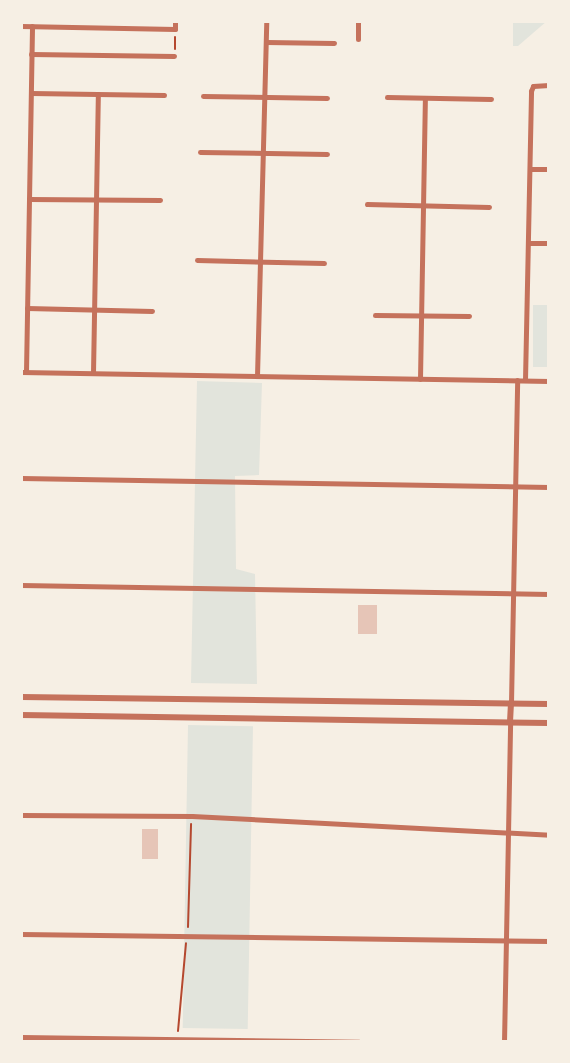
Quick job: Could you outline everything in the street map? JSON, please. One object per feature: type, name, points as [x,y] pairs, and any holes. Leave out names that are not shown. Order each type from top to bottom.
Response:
[{"type":"street","points":[[21,26],[175,29],[175,21]]},
{"type":"street","points":[[257,376],[266,21]]},
{"type":"street","points":[[358,21],[358,39]]},
{"type":"street","points":[[32,26],[27,308],[23,372],[549,381]]},
{"type":"street","points":[[266,42],[334,43]]},
{"type":"street","points":[[31,54],[174,56]]},
{"type":"street","points":[[525,380],[533,86],[549,85]]},
{"type":"street","points":[[31,93],[164,94]]},
{"type":"street","points":[[93,373],[98,94]]},
{"type":"street","points":[[203,96],[327,99]]},
{"type":"street","points":[[387,96],[491,99]]},
{"type":"street","points":[[420,379],[425,98]]},
{"type":"street","points":[[201,152],[327,154]]},
{"type":"street","points":[[530,169],[549,169]]},
{"type":"street","points":[[29,198],[160,200]]},
{"type":"street","points":[[367,204],[489,207]]},
{"type":"street","points":[[528,243],[549,243]]},
{"type":"street","points":[[197,260],[324,263]]},
{"type":"street","points":[[27,308],[152,311]]},
{"type":"street","points":[[375,315],[469,316]]},
{"type":"street","points":[[504,1042],[517,380]]},
{"type":"street","points":[[21,478],[549,487]]},
{"type":"street","points":[[21,584],[549,594]]},
{"type":"street","points":[[21,697],[549,704]]},
{"type":"street","points":[[21,715],[549,723]]},
{"type":"street","points":[[21,815],[191,816],[508,835],[549,835]]},
{"type":"street","points":[[21,934],[549,941]]},
{"type":"street","points":[[21,1037],[359,1042]]},
{"type":"path","points":[[174,56],[175,29]]},
{"type":"shaded area","points":[[513,21],[547,21],[518,46],[513,46]]},
{"type":"shaded area","points":[[533,305],[549,305],[549,367],[533,367]]},
{"type":"shaded area","points":[[197,381],[262,383],[259,475],[235,476],[236,569],[255,574],[257,684],[191,683]]},
{"type":"shaded area","points":[[188,725],[253,726],[248,1029],[183,1028]]},
{"type":"building","points":[[358,605],[377,605],[377,634],[358,634]]},
{"type":"building","points":[[142,829],[158,829],[158,859],[142,859]]}]
